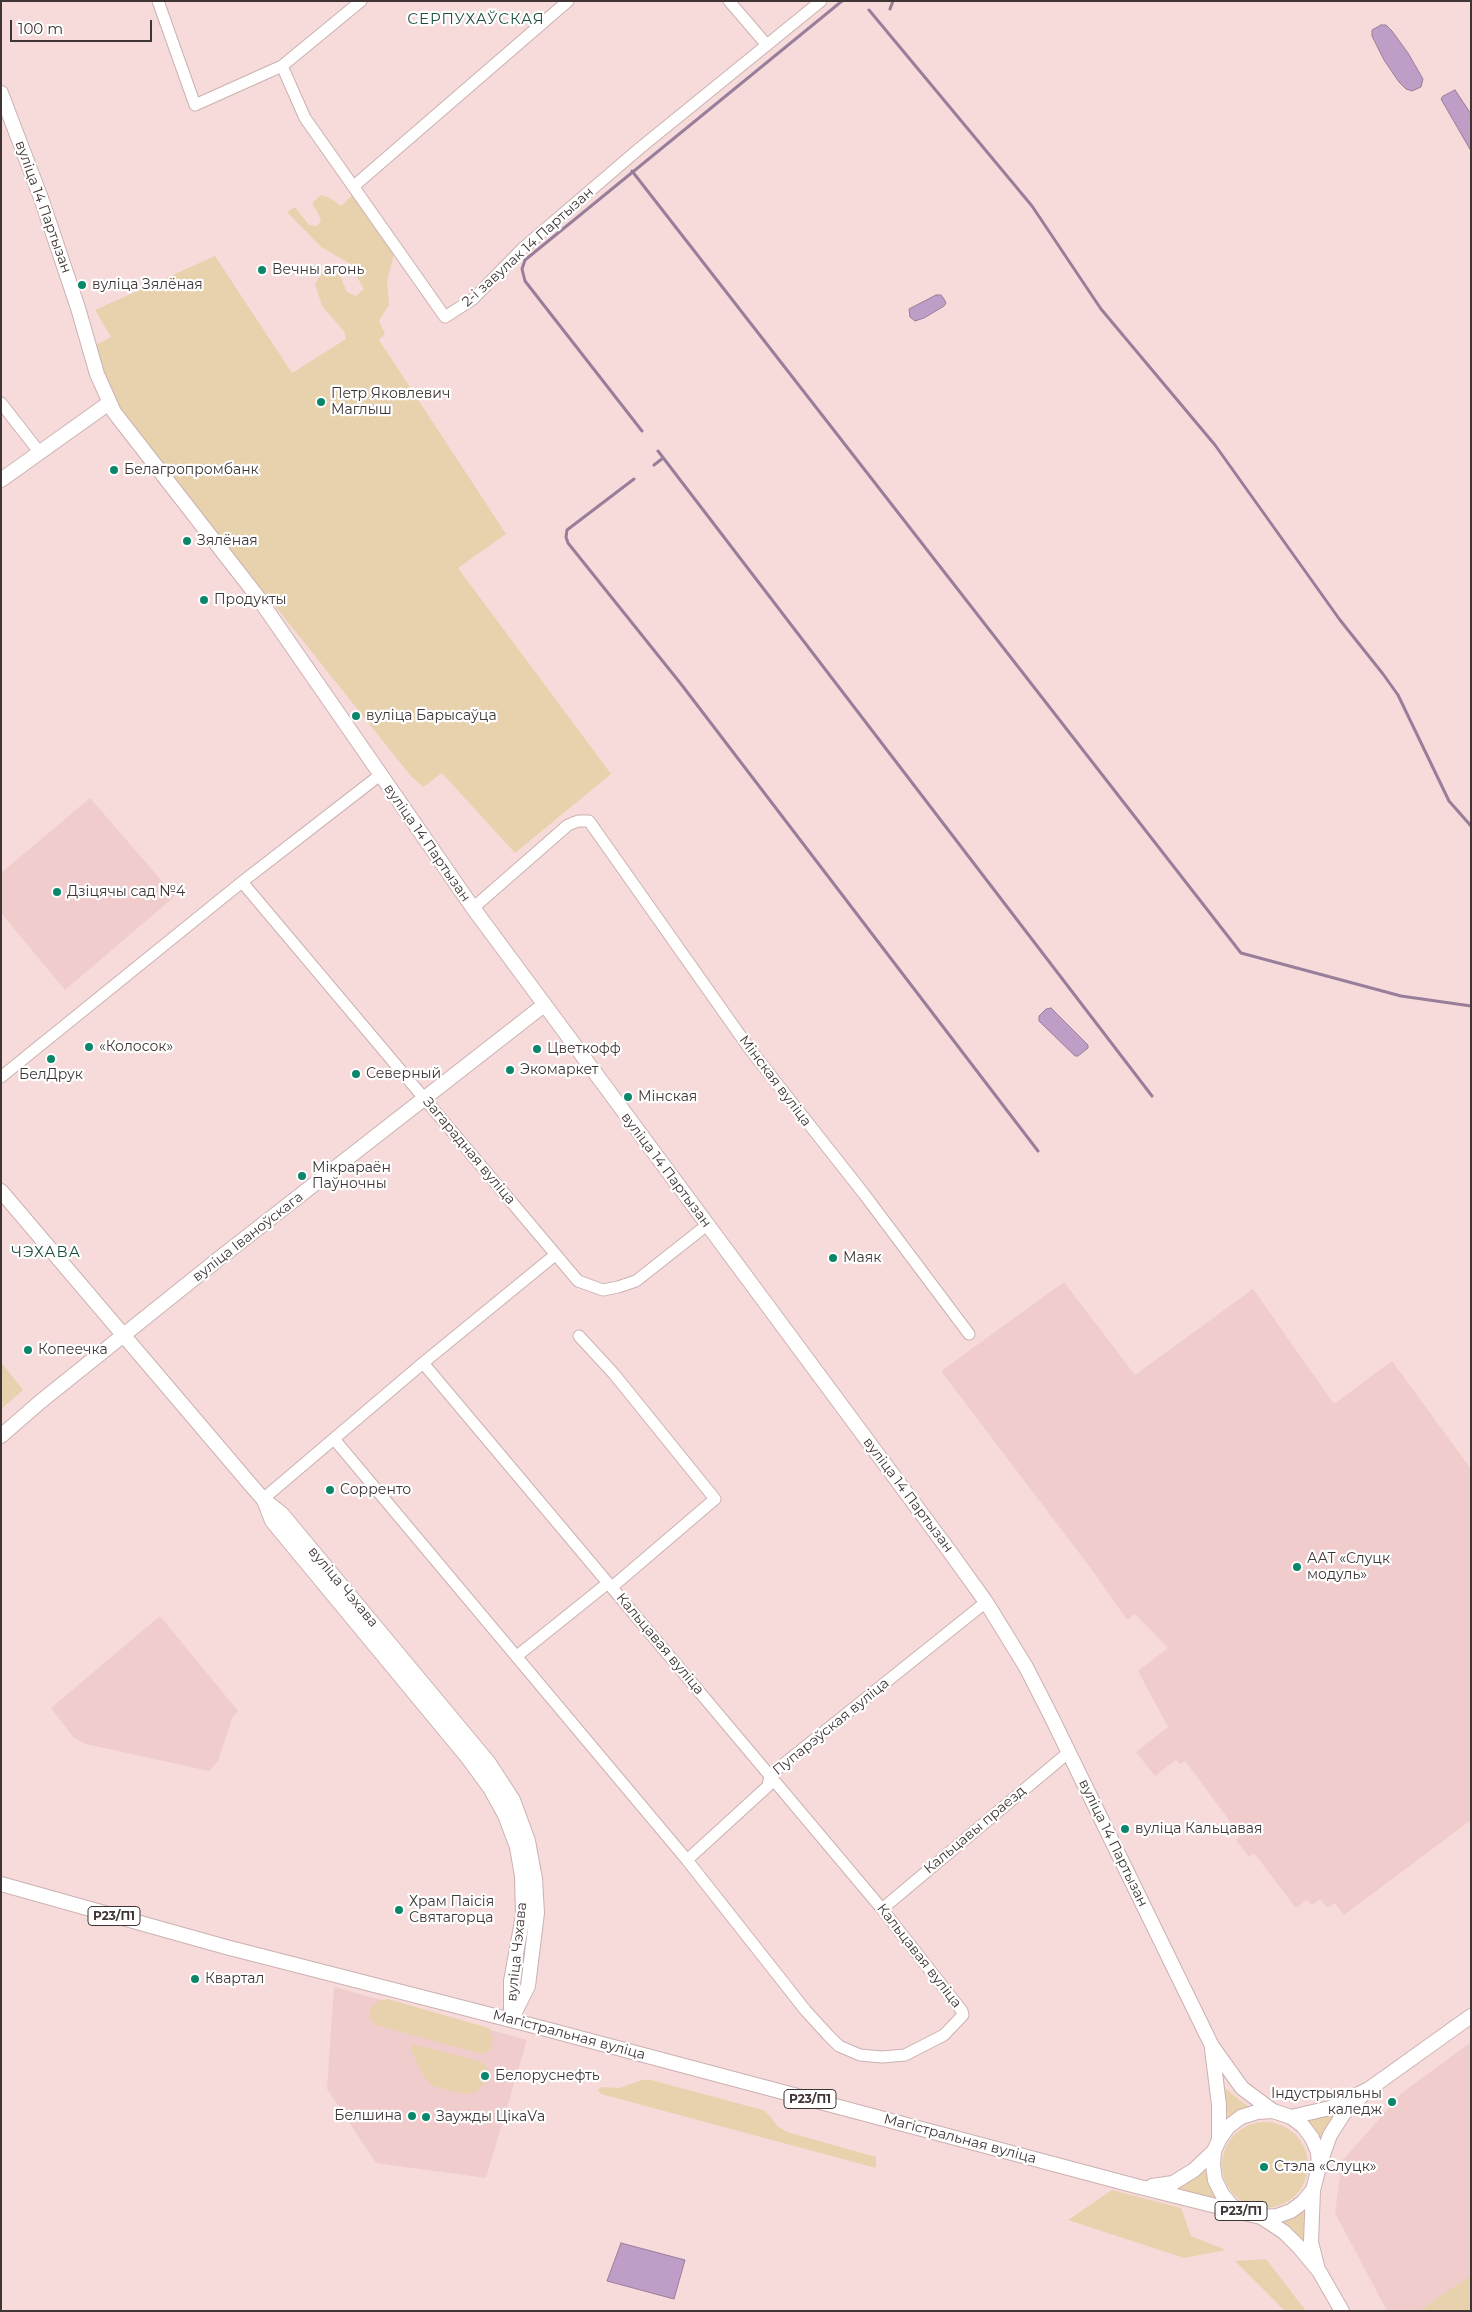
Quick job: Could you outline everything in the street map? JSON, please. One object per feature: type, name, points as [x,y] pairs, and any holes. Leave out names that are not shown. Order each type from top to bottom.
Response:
[{"type":"main road","name":"вуліца 14 Партызан","points":[[1,93],[41,198],[108,404],[261,601],[473,908],[986,1602],[1026,1667],[1212,2046],[1242,2088],[1273,2111]]},
{"type":"main road","points":[[1,480],[108,404]]},
{"type":"main road","name":"вуліца Іваноўскага","points":[[1,1436],[425,1097],[544,1005]]},
{"type":"main road","name":"вуліца Чэхава","points":[[1,1191],[263,1499],[272,1521],[468,1758],[490,1788],[505,1816],[517,1847],[522,1876],[523,1916],[512,1981],[511,2020]]},
{"type":"main road","name":"Магістральная вуліца","points":[[1,1884],[236,1949],[1136,2186]]},
{"type":"main road","name":"Р23/П1","points":[[1319,2271],[1311,2242],[1313,2190],[1330,2135],[1344,2113],[1369,2089],[1471,2016]]},
{"type":"main road","name":"вуліца 14 Партызан","points":[[1212,2046],[1219,2105],[1217,2145]]},
{"type":"main road","name":"Р23/П1","points":[[1291,2117],[1330,2108],[1369,2089]]},
{"type":"main road","name":"Р23/П1","points":[[1136,2186],[1173,2183],[1194,2170],[1217,2145],[1228,2126],[1242,2117],[1257,2112],[1273,2111],[1291,2117],[1303,2126],[1312,2138],[1318,2152],[1319,2167]]},
{"type":"main road","name":"Р23/П1","points":[[1217,2145],[1213,2165],[1215,2180],[1222,2194],[1232,2205],[1244,2213]]},
{"type":"main road","name":"Р23/П1","points":[[1136,2186],[1261,2217],[1277,2216],[1291,2211],[1303,2202],[1313,2190]]},
{"type":"main road","name":"Р23/П1","points":[[1261,2217],[1284,2232],[1299,2247],[1319,2271],[1342,2311]]},
{"type":"street","points":[[158,1],[195,105],[282,66],[361,1]]},
{"type":"street","points":[[282,66],[305,118],[354,186],[568,1]]},
{"type":"street","points":[[729,1],[766,44],[821,1]]},
{"type":"street","name":"2-і завулак 14 Партызан","points":[[354,186],[445,317],[473,299],[522,250],[766,44]]},
{"type":"street","points":[[1,403],[40,453]]},
{"type":"street","points":[[1,1078],[242,882],[380,775]]},
{"type":"street","name":"Мінская вуліца","points":[[473,908],[568,825],[578,821],[589,822],[749,1048],[864,1194],[969,1334]]},
{"type":"street","name":"Загарадная вуліца","points":[[242,882],[578,1281],[603,1290],[636,1281],[707,1225]]},
{"type":"street","points":[[263,1499],[423,1363],[555,1255]]},
{"type":"street","points":[[517,1656],[610,1585],[716,1499],[614,1374],[579,1336]]},
{"type":"street","name":"Кальцавая вуліца","points":[[334,1439],[687,1860],[806,2011],[839,2046],[860,2055],[882,2057],[905,2055],[925,2047],[944,2035],[963,2016],[962,2011],[882,1909],[423,1363]]},
{"type":"street","name":"Пупарэўская вуліца","points":[[687,1860],[768,1786],[770,1775],[986,1602]]},
{"type":"street","name":"Кальцавы праезд","points":[[882,1909],[1068,1752]]},
{"type":"shaded area","points":[[1381,25],[1386,25],[1392,31],[1408,53],[1423,79],[1421,87],[1412,91],[1406,89],[1384,60],[1372,36],[1372,30]]},
{"type":"shaded area","points":[[1455,90],[1471,114],[1471,151],[1441,99]]},
{"type":"shaded area","points":[[321,195],[330,198],[341,206],[352,195],[357,196],[394,255],[387,281],[389,305],[379,321],[385,334],[379,340],[506,534],[458,568],[611,774],[515,853],[442,773],[423,787],[410,775],[128,422],[120,409],[97,356],[96,345],[111,337],[95,310],[215,256],[292,373],[346,339],[344,331],[322,306],[315,284],[324,268],[329,265],[338,271],[347,292],[356,296],[364,289],[349,263],[321,247],[287,212],[295,207],[309,225],[318,226],[321,219],[312,203]]},
{"type":"shaded area","points":[[936,295],[941,295],[944,299],[946,303],[944,306],[915,321],[910,317],[909,309]]},
{"type":"shaded area","points":[[90,798],[175,896],[65,990],[1,913],[1,873]]},
{"type":"shaded area","points":[[1051,1008],[1088,1045],[1088,1048],[1078,1056],[1075,1056],[1039,1021],[1039,1016],[1046,1009]]},
{"type":"shaded area","name":"ААТ «Слуцк модуль»","points":[[1064,1282],[1135,1375],[1253,1289],[1334,1404],[1392,1361],[1471,1469],[1471,1820],[1344,1915],[1335,1903],[1327,1908],[1320,1899],[1312,1905],[1307,1900],[1296,1908],[1254,1853],[1249,1857],[1236,1840],[1241,1836],[1185,1761],[1180,1764],[1176,1760],[1155,1776],[1136,1752],[1168,1727],[1138,1671],[1168,1648],[1135,1614],[1127,1620],[1095,1574],[941,1371]]},
{"type":"shaded area","points":[[1,1362],[23,1390],[1,1409],[3,1403],[1,1399]]},
{"type":"shaded area","points":[[160,1616],[238,1711],[232,1718],[218,1761],[209,1771],[86,1744],[74,1738],[51,1708]]},
{"type":"shaded area","points":[[334,1987],[527,2040],[486,2178],[376,2163],[327,2089]]},
{"type":"shaded area","points":[[388,1999],[489,2028],[493,2039],[489,2051],[482,2054],[375,2025],[369,2018],[371,2007],[381,2000]]},
{"type":"shaded area","points":[[1471,2042],[1471,2311],[1387,2311],[1335,2213],[1342,2161],[1403,2092]]},
{"type":"shaded area","points":[[413,2044],[482,2062],[489,2070],[484,2084],[475,2092],[465,2094],[432,2086],[423,2075],[411,2050]]},
{"type":"shaded area","points":[[642,2080],[651,2080],[763,2110],[777,2126],[787,2132],[876,2157],[876,2168],[601,2094],[598,2090],[601,2087],[619,2088]]},
{"type":"shaded area","points":[[1225,2088],[1241,2101],[1252,2109],[1228,2119]]},
{"type":"shaded area","points":[[1332,2112],[1335,2114],[1322,2143],[1304,2118]]},
{"type":"shaded area","points":[[1257,2122],[1273,2122],[1282,2125],[1296,2134],[1305,2148],[1308,2165],[1305,2182],[1296,2196],[1282,2205],[1273,2208],[1257,2208],[1241,2201],[1229,2189],[1222,2173],[1222,2157],[1229,2141],[1241,2129]]},
{"type":"shaded area","points":[[1206,2165],[1208,2180],[1215,2199],[1177,2189]]},
{"type":"shaded area","points":[[1112,2190],[1181,2208],[1191,2236],[1226,2250],[1184,2258],[1068,2220]]},
{"type":"shaded area","points":[[1306,2205],[1307,2243],[1277,2221]]},
{"type":"shaded area","points":[[621,2243],[685,2260],[674,2299],[607,2281]]},
{"type":"shaded area","points":[[1266,2259],[1306,2311],[1285,2311],[1235,2261]]},
{"type":"shaded area","points":[[1471,2275],[1471,2311],[1419,2311]]},
{"type":"waterway","points":[[642,431],[525,281],[522,269],[525,260],[842,1]]},
{"type":"waterway","points":[[890,9],[893,1]]},
{"type":"waterway","points":[[869,10],[1032,206],[1101,309],[1215,445],[1340,620],[1398,695],[1449,801],[1471,826]]},
{"type":"waterway","points":[[632,171],[1241,953],[1401,996],[1471,1006]]},
{"type":"waterway","points":[[658,451],[1152,1096]]},
{"type":"waterway","points":[[654,465],[663,458]]},
{"type":"waterway","points":[[634,479],[567,530],[566,537],[568,543],[681,684],[1038,1151]]},
{"type":"place","name":"Вечны агонь","points":[[262,270]]},
{"type":"place","name":"вуліца Зялёная","points":[[82,285]]},
{"type":"place","name":"Петр Яковлевич Маглыш","points":[[321,402]]},
{"type":"place","name":"Белагропромбанк","points":[[114,470]]},
{"type":"place","name":"Зялёная","points":[[187,541]]},
{"type":"place","name":"Продукты","points":[[204,600]]},
{"type":"place","name":"вуліца Барысаўца","points":[[356,716]]},
{"type":"place","name":"Дзіцячы сад №4","points":[[57,892]]},
{"type":"place","name":"«Колосок»","points":[[89,1047]]},
{"type":"place","name":"Цветкофф","points":[[537,1049]]},
{"type":"place","name":"БелДрук","points":[[51,1059]]},
{"type":"place","name":"Экомаркет","points":[[510,1070]]},
{"type":"place","name":"Северный","points":[[356,1074]]},
{"type":"place","name":"Мінская","points":[[628,1097]]},
{"type":"place","name":"Мікрараён Паўночны","points":[[302,1176]]},
{"type":"place","name":"Маяк","points":[[833,1258]]},
{"type":"place","name":"Копеечка","points":[[28,1350]]},
{"type":"place","name":"Сорренто","points":[[330,1490]]},
{"type":"place","name":"ААТ «Слуцк модуль»","points":[[1297,1567]]},
{"type":"place","name":"вуліца Кальцавая","points":[[1125,1829]]},
{"type":"place","name":"Храм Паісія Святагорца","points":[[399,1910]]},
{"type":"place","name":"Квартал","points":[[195,1979]]},
{"type":"place","name":"Белоруснефть","points":[[485,2076]]},
{"type":"place","name":"Індустрыяльны каледж","points":[[1392,2102]]},
{"type":"place","name":"Белшина","points":[[412,2116]]},
{"type":"place","name":"Заужды ЦікаVа","points":[[426,2117]]},
{"type":"place","name":"Стэла «Слуцк»","points":[[1264,2167]]},
{"type":"district","name":"СЕРПУХАЎСКАЯ","points":[[476,20]]},
{"type":"district","name":"ЧЭХАВА","points":[[46,1253]]}]
